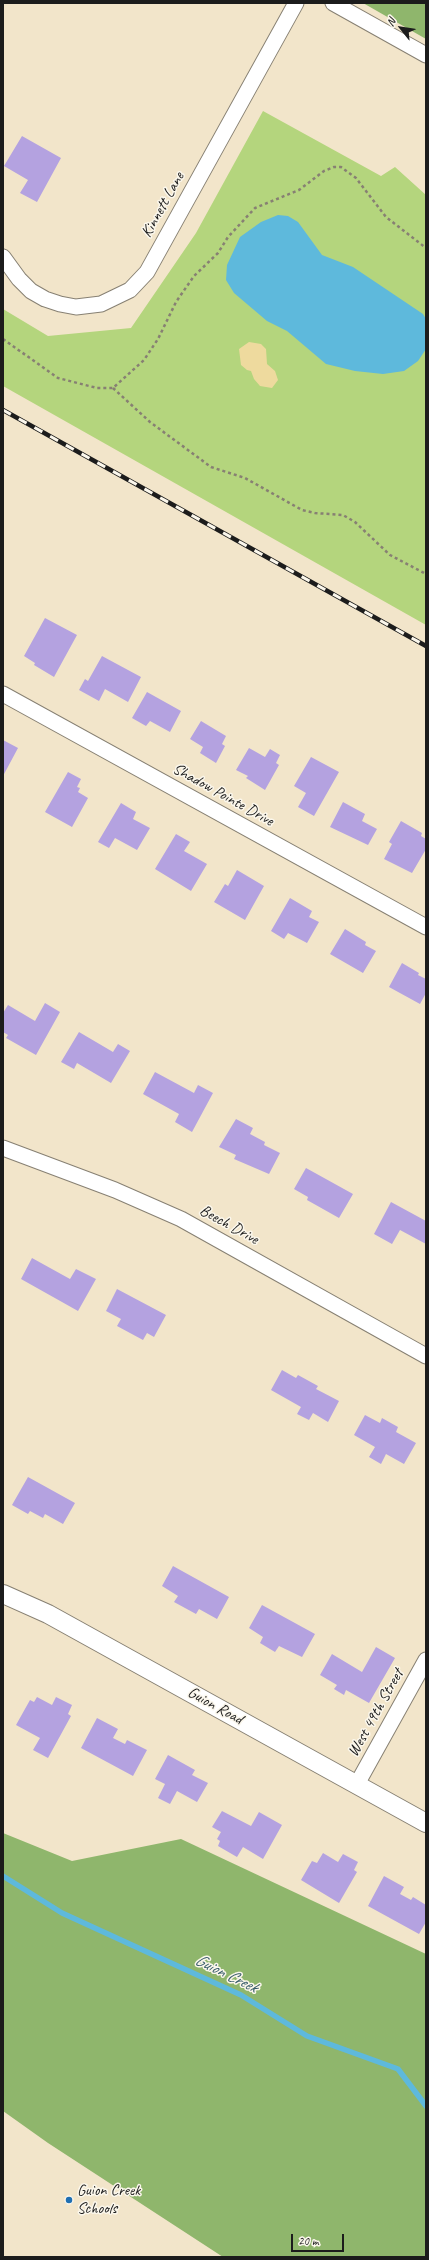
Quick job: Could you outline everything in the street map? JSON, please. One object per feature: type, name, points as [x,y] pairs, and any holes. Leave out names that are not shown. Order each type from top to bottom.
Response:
[{"type":"street","name":"Kinnett Lane","points":[[3,257],[19,279],[31,291],[44,299],[60,304],[76,307],[101,304],[133,287],[147,272],[296,3]]},
{"type":"street","points":[[333,3],[426,55]]},
{"type":"street","name":"Shadow Pointe Drive","points":[[3,694],[426,927]]},
{"type":"street","name":"Beech Drive","points":[[3,1148],[129,1196],[181,1219],[426,1356]]},
{"type":"street","name":"Guion Road","points":[[3,1594],[48,1614],[426,1823]]},
{"type":"street","name":"West 49th Street","points":[[357,1784],[426,1660]]},
{"type":"path","points":[[3,339],[58,378],[97,388],[113,388],[144,360],[158,339],[176,302],[194,276],[218,253],[228,237],[255,208],[299,190],[324,171],[341,167],[356,178],[386,217],[426,248]]},
{"type":"path","points":[[113,388],[150,422],[211,467],[245,478],[302,510],[315,513],[343,515],[355,522],[390,555],[426,574]]},
{"type":"green space","points":[[363,3],[426,3],[426,39]]},
{"type":"green space","points":[[263,111],[381,176],[395,167],[426,195],[426,625],[3,386],[3,309],[48,336],[131,328],[196,233]]},
{"type":"green space","points":[[3,1833],[72,1861],[181,1839],[426,1954],[426,2257],[223,2257],[48,2143],[3,2111]]},
{"type":"sand","points":[[249,342],[261,344],[266,349],[267,364],[275,371],[278,380],[272,388],[260,386],[254,379],[251,371],[247,370],[241,365],[239,349]]},
{"type":"water","points":[[278,215],[288,216],[298,222],[322,255],[353,267],[423,314],[426,319],[426,349],[418,361],[404,371],[383,374],[355,371],[326,364],[287,331],[267,321],[234,293],[226,280],[227,265],[240,237],[261,222]]},
{"type":"building","points":[[22,136],[61,158],[37,202],[20,193],[28,180],[4,166]]},
{"type":"building","points":[[45,618],[77,635],[54,677],[34,665],[35,663],[24,656]]},
{"type":"building","points":[[102,656],[141,677],[128,702],[105,689],[99,701],[79,690],[85,679],[88,681]]},
{"type":"building","points":[[147,692],[181,711],[170,732],[150,721],[146,726],[132,718]]},
{"type":"building","points":[[201,721],[226,736],[222,744],[225,746],[216,763],[200,753],[203,747],[190,739]]},
{"type":"building","points":[[3,740],[18,748],[3,776]]},
{"type":"building","points":[[249,748],[265,757],[270,749],[280,755],[276,763],[279,765],[265,790],[246,778],[248,776],[236,770]]},
{"type":"building","points":[[311,757],[339,772],[314,816],[298,807],[306,793],[294,786]]},
{"type":"building","points":[[68,772],[81,779],[77,787],[80,788],[78,792],[88,798],[72,827],[45,812]]},
{"type":"building","points":[[343,802],[365,814],[362,821],[377,829],[368,845],[330,827]]},
{"type":"building","points":[[121,803],[136,812],[133,819],[150,828],[137,850],[115,838],[109,848],[98,842]]},
{"type":"building","points":[[401,821],[422,833],[421,836],[426,839],[426,849],[412,873],[384,859],[392,844],[389,842]]},
{"type":"building","points":[[176,834],[190,842],[184,851],[207,864],[191,891],[155,869]]},
{"type":"building","points":[[237,870],[264,886],[245,920],[214,902],[225,884],[228,886]]},
{"type":"building","points":[[290,898],[312,911],[309,917],[319,922],[307,943],[288,933],[284,939],[271,931]]},
{"type":"building","points":[[345,929],[366,942],[365,945],[376,951],[363,973],[330,954]]},
{"type":"building","points":[[402,963],[426,979],[426,993],[420,1004],[389,987]]},
{"type":"building","points":[[45,1003],[60,1012],[36,1055],[6,1038],[8,1035],[3,1032],[3,1013],[8,1005],[35,1021]]},
{"type":"building","points":[[79,1032],[113,1052],[118,1044],[130,1051],[111,1083],[77,1063],[74,1069],[61,1062]]},
{"type":"building","points":[[155,1072],[194,1093],[198,1085],[213,1093],[192,1132],[175,1122],[179,1114],[143,1094]]},
{"type":"building","points":[[236,1119],[253,1128],[250,1134],[265,1142],[264,1145],[280,1153],[269,1174],[234,1159],[236,1155],[219,1147]]},
{"type":"building","points":[[306,1168],[353,1194],[339,1218],[307,1200],[308,1197],[294,1189]]},
{"type":"building","points":[[391,1202],[426,1221],[426,1244],[400,1230],[392,1244],[374,1234]]},
{"type":"building","points":[[32,1258],[70,1279],[76,1269],[96,1279],[78,1311],[21,1279]]},
{"type":"building","points":[[117,1289],[166,1315],[154,1337],[147,1333],[143,1340],[117,1326],[121,1319],[106,1311]]},
{"type":"building","points":[[282,1370],[296,1378],[298,1375],[318,1386],[316,1389],[339,1401],[328,1422],[313,1413],[309,1420],[297,1414],[301,1407],[271,1390]]},
{"type":"building","points":[[365,1415],[380,1423],[382,1418],[398,1427],[396,1432],[416,1443],[404,1464],[386,1454],[381,1464],[369,1457],[375,1447],[354,1435]]},
{"type":"building","points":[[28,1477],[75,1503],[63,1524],[45,1514],[43,1518],[30,1511],[28,1514],[12,1505]]},
{"type":"building","points":[[173,1566],[229,1597],[217,1619],[199,1609],[196,1614],[174,1602],[178,1596],[162,1586]]},
{"type":"building","points":[[262,1605],[315,1634],[302,1657],[279,1646],[275,1652],[260,1643],[263,1637],[249,1628]]},
{"type":"building","points":[[376,1647],[395,1658],[369,1703],[346,1690],[344,1695],[334,1689],[337,1685],[320,1675],[332,1654],[362,1672]]},
{"type":"building","points":[[37,1697],[52,1705],[56,1697],[72,1705],[68,1714],[71,1716],[48,1758],[33,1750],[40,1738],[16,1725],[30,1700],[34,1702]]},
{"type":"building","points":[[97,1718],[118,1729],[113,1738],[125,1744],[127,1740],[147,1750],[133,1776],[81,1748]]},
{"type":"building","points":[[168,1755],[195,1770],[192,1775],[208,1783],[197,1802],[177,1791],[170,1804],[158,1798],[165,1784],[155,1779]]},
{"type":"building","points":[[222,1811],[251,1826],[259,1812],[282,1825],[263,1859],[243,1847],[237,1857],[218,1846],[220,1841],[217,1839],[221,1832],[212,1827]]},
{"type":"building","points":[[323,1853],[338,1862],[343,1854],[358,1862],[354,1870],[357,1872],[339,1903],[301,1880],[312,1861],[317,1863]]},
{"type":"building","points":[[384,1876],[404,1887],[400,1894],[411,1900],[413,1897],[426,1905],[426,1922],[419,1934],[368,1906]]},
{"type":"waterway","name":"Guion Creek","points":[[3,1876],[62,1913],[241,1995],[307,2036],[398,2069],[426,2106]]},
{"type":"railway","points":[[3,410],[426,646]]},
{"type":"place","name":"Guion Creek Schools","points":[[69,2200]]}]
